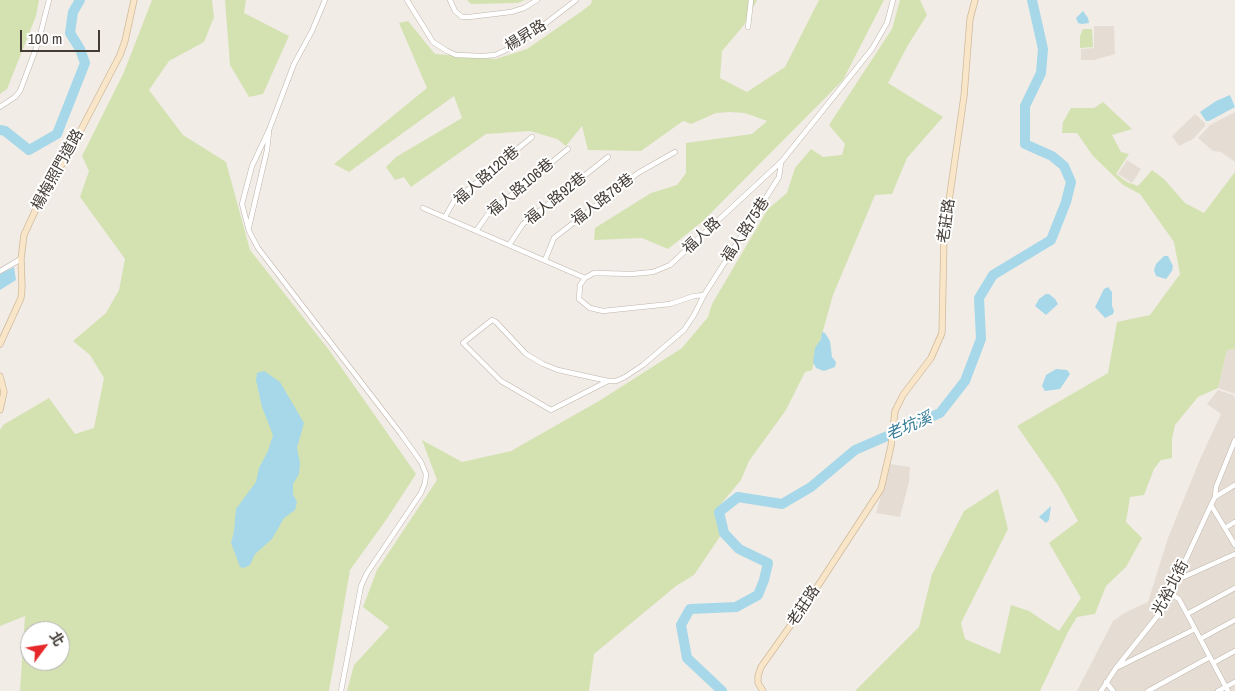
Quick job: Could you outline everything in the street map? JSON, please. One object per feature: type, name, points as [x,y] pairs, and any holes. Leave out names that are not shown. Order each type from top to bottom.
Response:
[{"type":"street","points":[[0,108],[20,91],[38,43],[49,0]]},
{"type":"street","name":"楊梅照門道路","points":[[0,344],[21,298],[21,259],[24,235],[35,210],[72,146],[120,55],[134,0]]},
{"type":"street","points":[[325,0],[312,31],[294,64],[269,130],[252,166],[242,204],[249,231],[258,248],[401,434],[421,462],[426,474],[421,493],[367,573],[361,586],[341,691]]},
{"type":"street","name":"楊昇路","points":[[407,0],[433,42],[456,55],[482,56],[495,55],[519,44],[576,0]]},
{"type":"street","name":"楊昇路","points":[[450,0],[454,11],[462,17],[510,12],[524,8],[537,0]]},
{"type":"street","points":[[748,27],[751,0]]},
{"type":"street","name":"福人路","points":[[585,278],[594,273],[632,274],[653,272],[670,265],[781,163],[872,49],[887,23],[894,0]]},
{"type":"street","name":"老莊路","points":[[763,691],[758,683],[761,667],[810,598],[881,489],[895,411],[903,395],[931,358],[942,333],[944,236],[964,96],[970,19],[975,0]]},
{"type":"street","points":[[249,231],[252,208],[267,150],[269,130]]},
{"type":"street","name":"福人路120巷","points":[[445,217],[454,201],[532,137]]},
{"type":"street","name":"福人路106巷","points":[[476,231],[488,214],[568,149]]},
{"type":"street","name":"福人路78巷","points":[[545,260],[554,238],[638,172],[675,152]]},
{"type":"street","name":"福人路92巷","points":[[509,245],[523,224],[608,157]]},
{"type":"street","name":"福人路75巷","points":[[608,381],[551,410],[501,381],[464,343],[492,320],[526,354],[544,364],[558,370],[616,381],[642,365],[684,330],[704,295],[780,177],[781,163]]},
{"type":"street","points":[[423,208],[585,278],[580,285],[579,299],[590,308],[603,311],[670,304],[694,296],[704,295]]},
{"type":"street","points":[[0,271],[21,259]]},
{"type":"street","points":[[0,376],[4,392],[0,410]]},
{"type":"street","name":"光裕北街","points":[[1101,691],[1116,668],[1163,609],[1215,497],[1216,487],[1235,440]]},
{"type":"street","points":[[1215,497],[1235,485]]},
{"type":"street","points":[[1211,505],[1235,545]]},
{"type":"street","points":[[1225,528],[1235,522]]},
{"type":"street","points":[[1176,580],[1235,554]]},
{"type":"street","points":[[1187,614],[1235,588]]},
{"type":"street","points":[[1171,594],[1179,598],[1227,689]]},
{"type":"street","points":[[1200,639],[1235,620]]},
{"type":"street","points":[[1116,668],[1195,629]]},
{"type":"street","points":[[1213,663],[1235,652]]},
{"type":"street","points":[[1148,691],[1210,656]]},
{"type":"street","points":[[1106,682],[1113,691]]},
{"type":"street","points":[[1218,691],[1227,689],[1235,682]]},
{"type":"shaded area","points":[[1094,26],[1114,26],[1115,54],[1094,60],[1081,60],[1081,49],[1094,48]]},
{"type":"shaded area","points":[[1235,112],[1235,162],[1221,152],[1213,151],[1198,138],[1210,125]]},
{"type":"shaded area","points":[[1195,114],[1205,123],[1205,126],[1193,139],[1179,146],[1172,136]]},
{"type":"shaded area","points":[[1127,160],[1141,169],[1132,183],[1118,174]]},
{"type":"shaded area","points":[[1235,349],[1235,394],[1218,388],[1227,350]]},
{"type":"shaded area","points":[[1218,390],[1233,395],[1235,398],[1235,691],[1077,691],[1113,621],[1126,612],[1148,602],[1168,538],[1221,414],[1207,404]]},
{"type":"shaded area","points":[[890,464],[910,467],[909,482],[900,517],[876,513]]},
{"type":"green space","points":[[0,0],[39,0],[36,16],[7,89],[0,94]]},
{"type":"green space","points":[[152,0],[212,0],[214,17],[204,42],[169,61],[149,90],[183,135],[226,162],[250,250],[329,350],[416,474],[350,570],[329,691],[20,691],[21,671],[70,671],[70,621],[25,621],[25,616],[0,626],[0,430],[3,425],[49,398],[75,434],[94,428],[104,378],[90,355],[73,341],[106,313],[119,290],[125,259],[80,197],[89,171],[82,156],[124,72]]},
{"type":"green space","points":[[225,0],[246,0],[244,13],[289,36],[263,94],[249,97],[230,65]]},
{"type":"green space","points":[[467,0],[525,0],[518,3],[471,4]]},
{"type":"green space","points":[[592,0],[757,0],[744,25],[722,51],[720,78],[747,92],[785,67],[819,0],[884,0],[843,80],[703,221],[668,249],[642,238],[594,240],[595,228],[651,193],[677,185],[686,173],[686,143],[752,134],[767,121],[745,113],[716,113],[691,124],[683,121],[641,151],[588,150],[582,126],[566,146],[557,139],[530,131],[486,134],[411,187],[404,177],[395,180],[386,167],[396,157],[462,118],[454,96],[349,172],[334,164],[427,88],[399,23],[408,21],[435,54],[496,59],[527,49],[582,11],[591,4]]},
{"type":"green space","points":[[900,0],[920,0],[927,15],[908,45],[888,83],[943,117],[907,158],[892,194],[875,195],[833,295],[812,370],[805,372],[786,410],[749,461],[741,480],[716,510],[721,535],[694,575],[676,586],[594,654],[589,691],[347,691],[354,665],[389,627],[363,607],[377,570],[437,480],[422,440],[462,462],[511,451],[599,401],[682,348],[708,317],[712,304],[768,209],[787,193],[795,168],[811,149],[823,157],[842,155],[845,144],[829,125],[892,29]]},
{"type":"green space","points":[[1083,29],[1092,29],[1093,47],[1080,48],[1080,36]]},
{"type":"green space","points":[[1103,102],[1132,129],[1112,135],[1121,152],[1129,154],[1116,174],[1127,182],[1138,186],[1152,170],[1164,179],[1185,203],[1204,213],[1235,172],[1235,349],[1227,350],[1218,388],[1198,397],[1175,425],[1172,439],[1172,458],[1161,460],[1154,469],[1144,495],[1130,497],[1126,522],[1142,538],[1126,567],[1106,586],[1095,614],[1077,617],[1040,691],[855,691],[919,627],[932,574],[964,511],[998,489],[1008,529],[961,623],[965,639],[1000,654],[1011,605],[1029,611],[1059,631],[1081,598],[1049,543],[1078,521],[1058,485],[1017,426],[1108,373],[1117,322],[1150,315],[1180,274],[1174,242],[1140,194],[1123,185],[1093,156],[1077,133],[1062,133],[1063,122],[1071,108],[1094,108]]},
{"type":"water","points":[[1083,11],[1089,23],[1078,23],[1076,18]]},
{"type":"water","points":[[1230,95],[1235,107],[1206,121],[1200,112],[1216,101]]},
{"type":"water","points":[[1164,256],[1168,256],[1173,266],[1166,279],[1156,276],[1154,270],[1156,264]]},
{"type":"water","points":[[14,267],[16,280],[0,290],[0,274]]},
{"type":"water","points":[[1108,287],[1112,292],[1114,311],[1113,314],[1105,318],[1095,307],[1104,289]]},
{"type":"water","points":[[1046,294],[1055,299],[1058,304],[1046,315],[1035,306],[1039,299]]},
{"type":"water","points":[[822,332],[825,333],[830,341],[832,357],[836,362],[835,367],[824,371],[816,368],[813,362],[815,348],[821,339]]},
{"type":"water","points":[[1056,369],[1067,370],[1070,374],[1060,389],[1045,391],[1042,386],[1046,375]]},
{"type":"water","points":[[264,371],[280,382],[304,423],[297,448],[300,463],[299,474],[293,484],[293,494],[297,502],[295,510],[284,518],[272,539],[255,554],[250,565],[244,568],[240,567],[231,543],[236,509],[256,482],[259,468],[268,451],[273,435],[262,407],[256,380],[257,373]]},
{"type":"water","points":[[1051,506],[1049,520],[1046,523],[1039,517]]},
{"type":"waterway","points":[[0,130],[5,131],[29,150],[57,134],[85,63],[80,49],[70,33],[73,12],[80,0]]},
{"type":"waterway","name":"老坑溪","points":[[722,691],[687,658],[681,625],[690,609],[736,607],[758,595],[768,563],[739,549],[724,533],[719,512],[738,497],[782,504],[811,487],[855,450],[940,413],[965,381],[981,339],[979,298],[993,275],[1051,240],[1066,202],[1071,182],[1064,166],[1052,156],[1025,144],[1025,106],[1041,73],[1043,49],[1032,0]]}]
